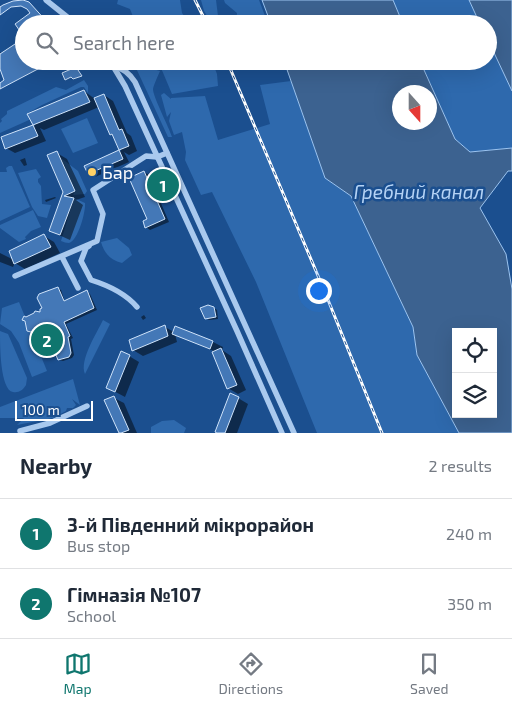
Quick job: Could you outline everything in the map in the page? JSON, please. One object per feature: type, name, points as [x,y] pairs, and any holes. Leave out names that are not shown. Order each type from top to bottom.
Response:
[{"type":"street","points":[[46,0],[65,15]]},
{"type":"street","points":[[116,70],[125,86],[238,331],[282,433]]},
{"type":"street","points":[[124,70],[129,73],[134,82],[294,433]]},
{"type":"street","points":[[137,307],[129,299],[91,280],[81,261],[86,248],[97,241],[103,214],[93,190],[146,156],[157,157],[167,153]]},
{"type":"street","points":[[15,276],[97,241]]},
{"type":"street","points":[[62,257],[78,288]]},
{"type":"street","points":[[20,431],[50,423],[87,406]]},
{"type":"shaded area","points":[[118,0],[180,0],[183,15],[132,15],[130,9],[117,4]]},
{"type":"shaded area","points":[[201,0],[216,0],[218,15],[206,15]]},
{"type":"shaded area","points":[[224,0],[259,0],[265,15],[237,15],[237,13]]},
{"type":"shaded area","points":[[393,0],[469,0],[476,15],[399,15]]},
{"type":"shaded area","points":[[497,59],[512,91],[512,148],[469,152],[455,139],[437,99],[437,85],[431,85],[424,70],[497,70]]},
{"type":"shaded area","points":[[137,70],[160,71],[153,89],[172,137],[168,137]]},
{"type":"shaded area","points":[[162,70],[215,70],[218,86],[172,94]]},
{"type":"shaded area","points":[[84,80],[88,86],[88,93],[84,87],[81,87],[42,105],[28,113],[29,120],[0,133],[1,119],[7,114],[7,111],[56,87],[66,90]]},
{"type":"shaded area","points":[[291,81],[325,178],[351,196],[413,327],[417,355],[459,433],[317,433],[256,282],[212,192],[201,195],[185,160],[186,152],[182,132],[174,135],[169,121],[171,112],[167,117],[161,95],[164,93],[171,99],[205,96],[218,140],[270,124],[260,85]]},
{"type":"shaded area","points":[[87,118],[98,143],[73,153],[61,129]]},
{"type":"shaded area","points":[[61,158],[78,171],[87,191],[85,194],[73,195],[75,191]]},
{"type":"shaded area","points":[[12,166],[30,207],[0,221],[0,172],[7,172],[6,168]]},
{"type":"shaded area","points":[[36,169],[41,177],[38,179],[38,182],[41,186],[42,204],[51,205],[47,218],[38,216],[32,207],[18,173]]},
{"type":"shaded area","points":[[74,198],[85,203],[84,212],[81,225],[75,237],[67,243],[61,241]]},
{"type":"shaded area","points":[[33,210],[41,227],[31,231],[25,237],[26,239],[19,242],[0,228],[0,225]]},
{"type":"shaded area","points":[[117,238],[129,248],[132,255],[122,263],[108,255],[101,242]]},
{"type":"shaded area","points":[[19,302],[47,371],[32,377],[19,343],[11,331],[0,324],[2,308]]},
{"type":"shaded area","points":[[103,320],[110,324],[85,374],[84,361],[86,354]]},
{"type":"shaded area","points":[[0,331],[8,334],[27,378],[26,385],[19,392],[13,392],[5,384]]},
{"type":"shaded area","points":[[73,379],[80,405],[72,399],[76,405],[73,408],[67,408],[66,411],[53,418],[17,425],[24,418],[0,418],[0,407]]},
{"type":"shaded area","points":[[174,420],[186,428],[184,433],[151,433],[151,427],[162,421]]},
{"type":"water","points":[[262,0],[393,0],[399,15],[268,15]]},
{"type":"water","points":[[469,0],[512,0],[512,91],[497,59],[497,15],[476,15]]},
{"type":"water","name":"Гребний канал","points":[[287,70],[424,70],[431,85],[392,85],[392,130],[437,130],[437,99],[455,139],[470,152],[512,148],[512,171],[508,171],[480,208],[506,254],[512,289],[512,433],[459,433],[417,355],[413,327],[351,196],[325,178]]},
{"type":"building","points":[[23,0],[29,2],[41,15],[27,15],[30,13],[21,6],[11,7],[0,15],[0,7],[13,1]]},
{"type":"building","points":[[15,44],[15,70],[36,70],[0,89],[0,83],[4,80],[0,69],[0,54]]},
{"type":"building","points":[[69,70],[78,70],[82,76],[73,79],[71,77],[65,80],[62,73]]},
{"type":"building","points":[[84,90],[90,102],[33,125],[27,114]]},
{"type":"building","points":[[104,94],[119,130],[122,129],[129,146],[119,150],[112,134],[110,135],[94,98]]},
{"type":"building","points":[[33,125],[38,136],[5,149],[1,137]]},
{"type":"building","points":[[119,150],[123,159],[88,174],[84,166]]},
{"type":"building","points":[[57,151],[75,191],[64,196],[74,198],[60,235],[49,231],[63,192],[47,155]]},
{"type":"building","points":[[144,171],[165,219],[145,228],[143,221],[147,219],[129,178]]},
{"type":"building","points":[[44,234],[51,247],[14,264],[9,251]]},
{"type":"building","points":[[58,287],[64,301],[87,290],[94,308],[64,322],[70,336],[68,337],[71,353],[69,357],[58,360],[53,348],[59,346],[47,323],[31,332],[27,331],[25,321],[22,320],[24,316],[26,317],[35,311],[40,312],[42,308],[37,298],[39,294]]},
{"type":"building","points":[[208,305],[214,307],[216,317],[205,319],[200,308]]},
{"type":"building","points":[[165,325],[168,336],[132,351],[129,340]]},
{"type":"building","points":[[175,326],[213,341],[210,349],[172,334]]},
{"type":"building","points":[[221,348],[237,385],[227,389],[212,352]]},
{"type":"building","points":[[121,351],[130,355],[115,392],[106,388]]},
{"type":"building","points":[[230,393],[239,397],[225,433],[217,433],[215,432]]},
{"type":"building","points":[[114,396],[129,430],[121,433],[119,433],[104,400]]},
{"type":"railway","points":[[195,0],[202,15]]},
{"type":"railway","points":[[231,70],[382,433]]},
{"type":"place","name":"Бар","points":[[92,172]]},
{"type":"place","name":"3-й Південний мікрорайон","points":[[163,185]]},
{"type":"place","name":"Гімназія №107","points":[[47,340]]}]
